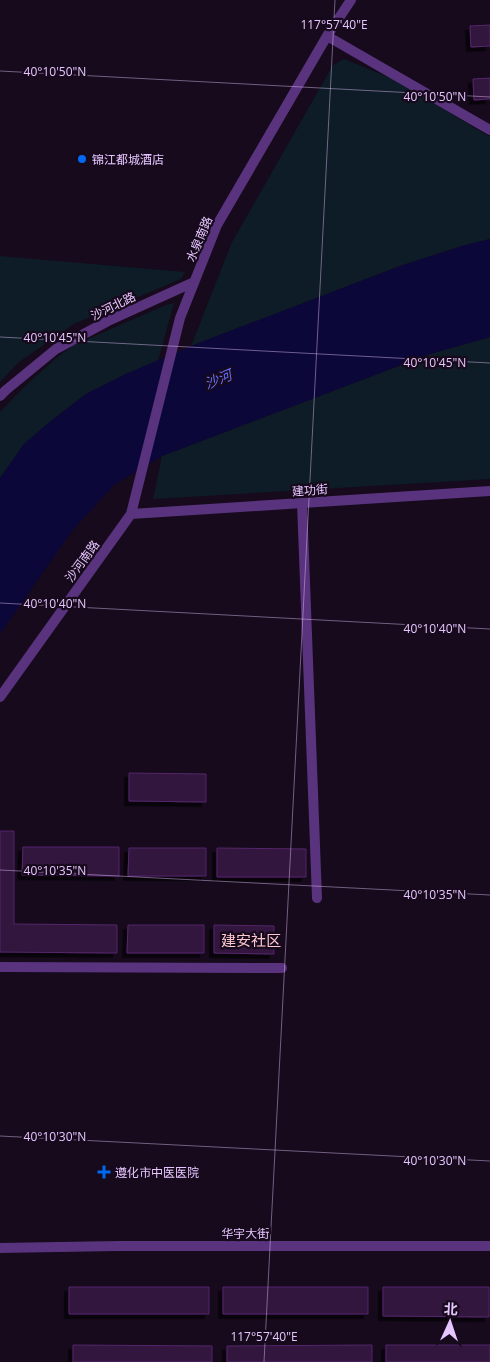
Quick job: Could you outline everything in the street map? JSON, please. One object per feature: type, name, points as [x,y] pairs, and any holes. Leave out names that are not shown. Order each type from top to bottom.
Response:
[{"type":"street","name":"水泉南路","points":[[131,514],[180,318],[217,225],[327,36],[351,0]]},
{"type":"street","points":[[327,36],[490,130]]},
{"type":"street","name":"沙河北路","points":[[0,396],[56,350],[108,322],[194,282]]},
{"type":"street","name":"建功街","points":[[131,514],[490,491]]},
{"type":"street","points":[[302,503],[317,898]]},
{"type":"street","name":"沙河南路","points":[[0,697],[131,514]]},
{"type":"street","points":[[0,967],[282,968]]},
{"type":"street","name":"华宇大街","points":[[0,1248],[118,1246],[490,1246]]},
{"type":"shaded area","points":[[344,59],[393,79],[490,137],[490,239],[400,266],[191,346],[232,242],[333,65]]},
{"type":"shaded area","points":[[0,256],[185,272],[181,279],[74,324],[19,362],[0,382]]},
{"type":"shaded area","points":[[174,303],[158,361],[126,374],[86,394],[24,444],[0,478],[0,412],[23,388],[72,346]]},
{"type":"shaded area","points":[[490,337],[490,479],[153,499],[162,456],[430,354]]},
{"type":"water","name":"沙河","points":[[490,239],[490,337],[430,354],[162,456],[114,485],[72,531],[0,634],[0,478],[24,444],[51,421],[86,394],[126,374],[191,346],[400,266]]},
{"type":"building","points":[[490,25],[490,46],[471,47],[470,26]]},
{"type":"building","points":[[490,78],[490,99],[474,100],[473,79]]},
{"type":"building","points":[[129,773],[206,774],[206,802],[129,801]]},
{"type":"building","points":[[0,831],[14,831],[14,924],[117,925],[117,953],[0,952]]},
{"type":"building","points":[[23,847],[119,847],[119,876],[22,875]]},
{"type":"building","points":[[129,848],[206,848],[206,876],[128,876]]},
{"type":"building","points":[[217,848],[306,849],[306,877],[217,877]]},
{"type":"building","points":[[128,925],[204,925],[204,953],[127,953]]},
{"type":"building","points":[[214,925],[274,926],[274,954],[214,953]]},
{"type":"building","points":[[69,1287],[209,1287],[209,1314],[69,1314]]},
{"type":"building","points":[[223,1287],[368,1287],[368,1314],[223,1314]]},
{"type":"building","points":[[383,1287],[489,1287],[489,1317],[383,1316]]},
{"type":"building","points":[[73,1345],[212,1346],[212,1362],[73,1362]]},
{"type":"building","points":[[372,1345],[372,1362],[227,1362],[227,1346]]},
{"type":"building","points":[[386,1345],[490,1345],[490,1362],[386,1362]]},
{"type":"place","name":"锦江都城酒店","points":[[82,159]]},
{"type":"place","name":"遵化市中医医院","points":[[104,1172]]},
{"type":"district","name":"建安社区","points":[[251,940]]}]
